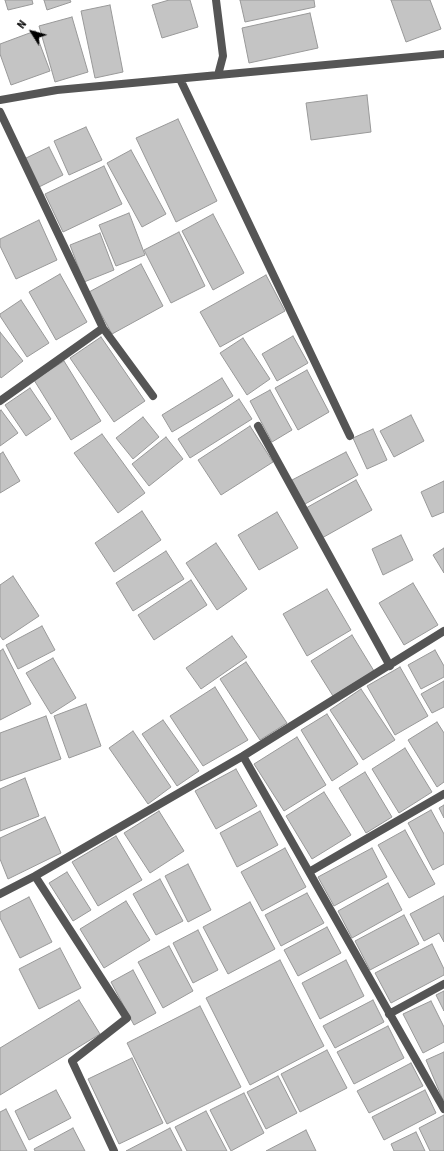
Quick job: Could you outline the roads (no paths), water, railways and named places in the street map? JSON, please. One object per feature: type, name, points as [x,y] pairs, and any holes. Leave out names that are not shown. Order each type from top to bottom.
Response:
[{"type":"street","points":[[216,0],[223,56],[218,75]]},
{"type":"street","points":[[0,100],[57,90],[444,54]]},
{"type":"street","points":[[180,79],[350,436]]},
{"type":"street","points":[[0,112],[103,328],[153,396]]},
{"type":"street","points":[[0,401],[103,328]]},
{"type":"street","points":[[258,426],[390,666]]},
{"type":"street","points":[[1,890],[35,876],[243,756],[390,666],[444,631]]},
{"type":"street","points":[[243,756],[444,1109]]},
{"type":"street","points":[[309,872],[444,794]]},
{"type":"street","points":[[35,876],[127,1018],[72,1062],[114,1151]]},
{"type":"street","points":[[389,1014],[444,984]]}]
